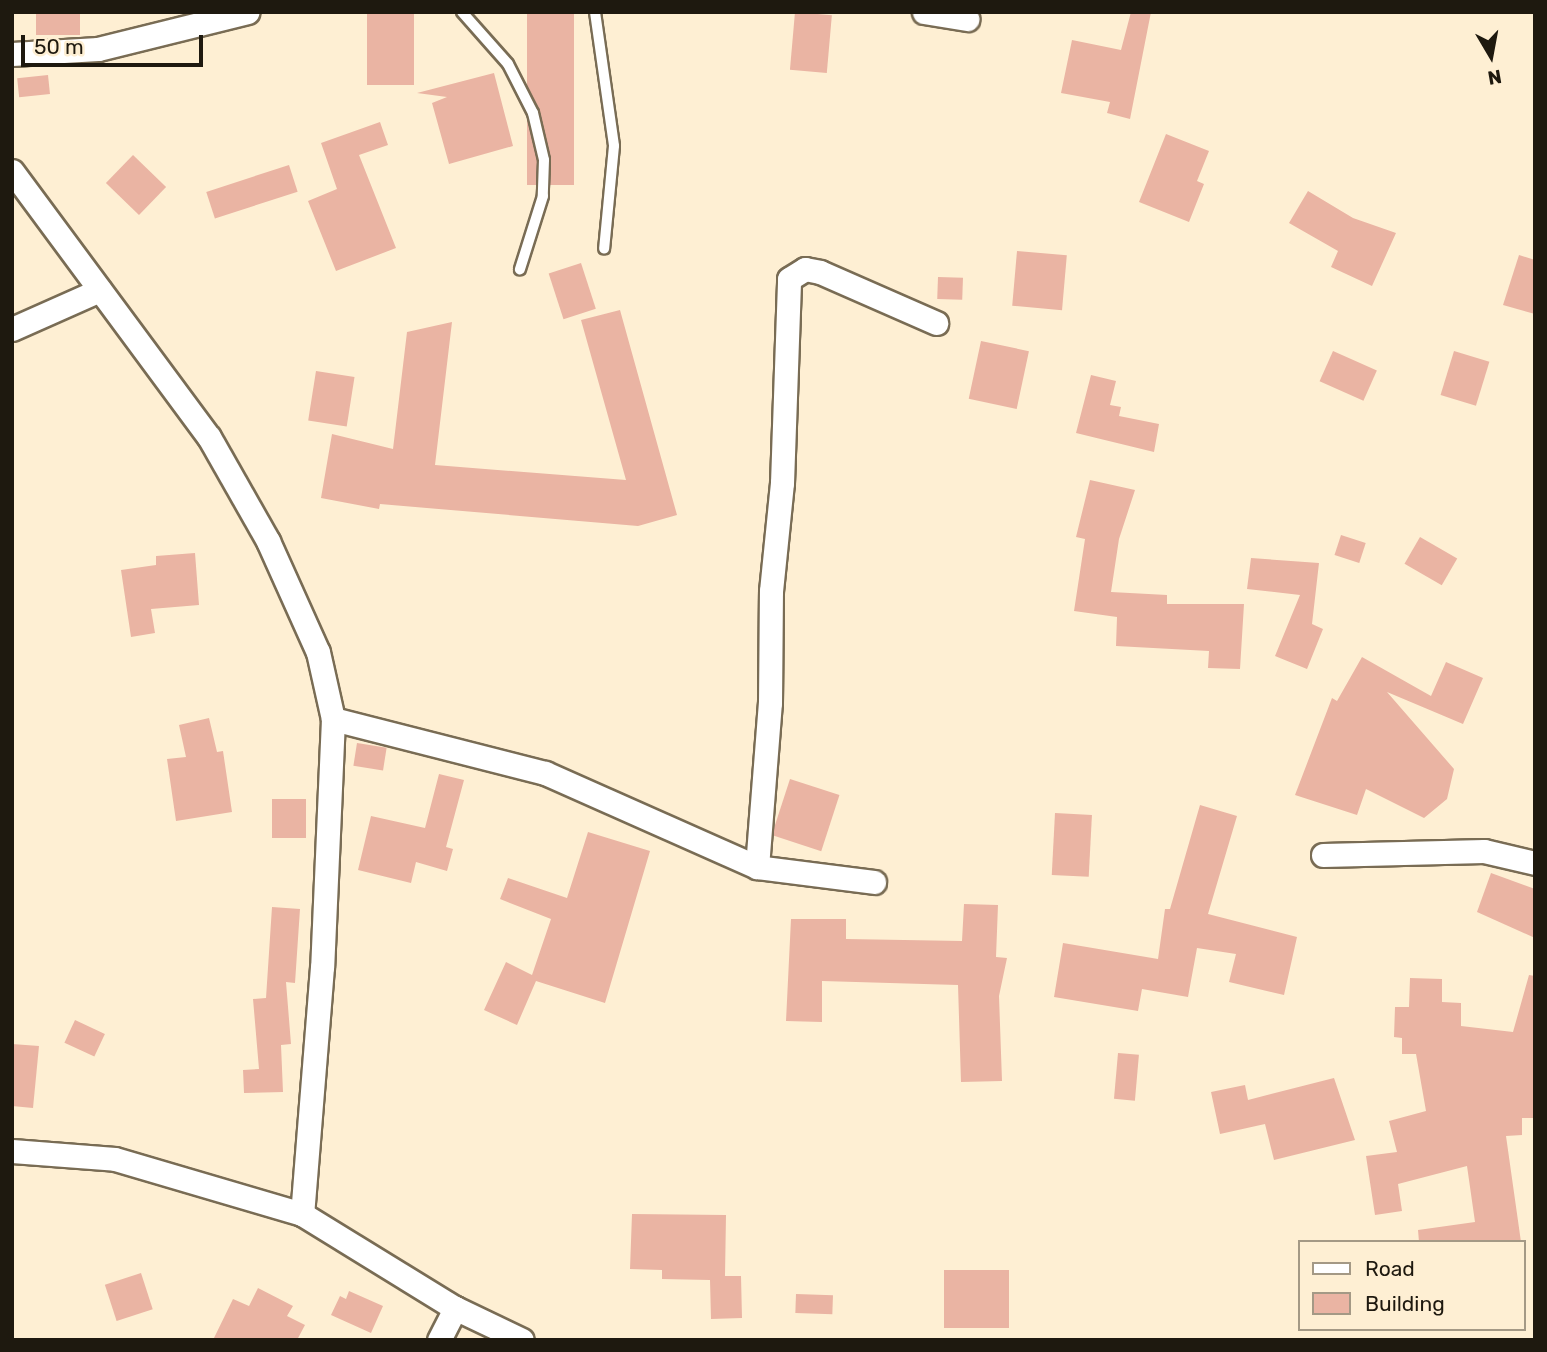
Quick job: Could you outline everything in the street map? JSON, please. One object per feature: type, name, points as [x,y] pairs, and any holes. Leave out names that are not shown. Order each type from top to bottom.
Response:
[{"type":"street","points":[[12,54],[98,49],[248,12]]},
{"type":"street","points":[[924,12],[967,19]]},
{"type":"street","points":[[12,171],[209,437],[268,541],[318,652],[333,719],[322,967],[302,1214]]},
{"type":"street","points":[[757,867],[789,279],[805,269],[820,272],[936,323]]},
{"type":"street","points":[[12,329],[100,290]]},
{"type":"street","points":[[333,719],[544,774],[757,867],[874,882]]},
{"type":"street","points":[[1323,855],[1484,851],[1535,863]]},
{"type":"street","points":[[12,1151],[115,1159],[302,1214],[455,1308],[522,1340]]},
{"type":"street","points":[[439,1340],[455,1308]]},
{"type":"lane","points":[[462,12],[508,64],[533,113],[544,160],[543,196],[520,269]]},
{"type":"lane","points":[[595,12],[614,146],[604,249]]},
{"type":"building","points":[[36,12],[80,12],[80,35],[36,35]]},
{"type":"building","points":[[367,12],[414,12],[414,85],[367,85]]},
{"type":"building","points":[[527,12],[574,12],[574,185],[527,185]]},
{"type":"building","points":[[795,12],[832,15],[827,73],[790,70]]},
{"type":"building","points":[[1131,12],[1151,12],[1130,119],[1107,113],[1110,102],[1061,93],[1072,40],[1121,50]]},
{"type":"building","points":[[494,73],[513,146],[449,164],[432,103],[447,97],[417,93]]},
{"type":"building","points":[[48,75],[50,94],[19,97],[17,78]]},
{"type":"building","points":[[380,122],[388,145],[359,155],[396,248],[336,271],[308,201],[337,189],[321,143]]},
{"type":"building","points":[[1166,134],[1209,151],[1197,181],[1204,184],[1189,222],[1139,202]]},
{"type":"building","points":[[133,155],[166,187],[139,215],[106,183]]},
{"type":"building","points":[[289,165],[298,192],[215,219],[206,192]]},
{"type":"building","points":[[1308,191],[1353,218],[1396,233],[1372,286],[1331,267],[1338,251],[1289,223]]},
{"type":"building","points":[[1017,251],[1067,255],[1062,310],[1012,306]]},
{"type":"building","points":[[1519,255],[1535,260],[1535,314],[1503,305]]},
{"type":"building","points":[[581,263],[596,309],[563,319],[549,274]]},
{"type":"building","points":[[938,277],[963,278],[962,300],[937,299]]},
{"type":"building","points":[[620,310],[677,515],[638,526],[380,504],[379,509],[321,498],[332,434],[393,449],[407,332],[452,322],[435,465],[626,480],[581,320]]},
{"type":"building","points":[[981,341],[1029,351],[1017,409],[969,399]]},
{"type":"building","points":[[1333,351],[1377,371],[1363,401],[1320,381]]},
{"type":"building","points":[[1454,351],[1489,362],[1476,406],[1441,395]]},
{"type":"building","points":[[316,371],[355,377],[347,426],[308,420]]},
{"type":"building","points":[[1091,375],[1116,381],[1110,405],[1121,407],[1119,416],[1159,424],[1154,452],[1076,433]]},
{"type":"building","points":[[1090,480],[1135,490],[1119,539],[1111,592],[1167,595],[1167,604],[1244,604],[1240,669],[1208,668],[1209,651],[1116,646],[1117,617],[1074,611],[1085,539],[1076,537]]},
{"type":"building","points":[[1341,535],[1366,543],[1359,563],[1335,555]]},
{"type":"building","points":[[1420,537],[1457,558],[1442,585],[1404,564]]},
{"type":"building","points":[[195,553],[199,605],[151,609],[155,633],[131,637],[121,570],[156,565],[156,556]]},
{"type":"building","points":[[1251,558],[1319,563],[1312,624],[1323,629],[1307,669],[1275,656],[1300,595],[1247,589]]},
{"type":"building","points":[[1362,657],[1431,696],[1446,662],[1483,678],[1463,724],[1387,692],[1454,769],[1447,799],[1424,818],[1366,789],[1357,815],[1295,795],[1332,698],[1337,701]]},
{"type":"building","points":[[209,718],[217,752],[223,751],[232,812],[176,821],[167,759],[186,757],[179,725]]},
{"type":"building","points":[[357,743],[387,748],[383,770],[353,766]]},
{"type":"building","points":[[439,774],[464,780],[446,847],[453,849],[447,871],[416,862],[411,883],[358,870],[371,816],[425,828]]},
{"type":"building","points":[[790,779],[839,795],[821,851],[772,835]]},
{"type":"building","points":[[272,799],[306,799],[306,838],[272,838]]},
{"type":"building","points":[[1200,805],[1237,816],[1208,914],[1297,937],[1284,995],[1229,982],[1236,954],[1197,948],[1188,997],[1142,989],[1138,1011],[1054,997],[1063,943],[1158,959],[1165,909],[1170,909]]},
{"type":"building","points":[[1055,813],[1092,815],[1089,877],[1052,875]]},
{"type":"building","points":[[588,832],[650,851],[605,1003],[536,981],[517,1025],[484,1010],[506,962],[532,975],[551,919],[500,899],[508,878],[567,898]]},
{"type":"building","points":[[1491,873],[1535,889],[1535,938],[1477,912]]},
{"type":"building","points":[[964,904],[998,905],[996,957],[1007,958],[999,996],[1002,1081],[961,1082],[958,985],[822,981],[822,1022],[786,1021],[791,919],[846,919],[846,939],[962,941]]},
{"type":"building","points":[[272,907],[300,909],[295,983],[286,982],[291,1044],[281,1045],[283,1092],[244,1093],[243,1070],[259,1069],[253,999],[266,998]]},
{"type":"building","points":[[1529,975],[1535,976],[1535,1118],[1522,1118],[1522,1135],[1506,1136],[1521,1240],[1419,1240],[1418,1230],[1475,1222],[1467,1166],[1398,1184],[1402,1211],[1375,1215],[1366,1156],[1397,1152],[1389,1121],[1426,1111],[1416,1054],[1402,1054],[1402,1038],[1394,1037],[1395,1007],[1409,1007],[1410,978],[1442,979],[1442,1002],[1461,1003],[1461,1026],[1513,1032]]},
{"type":"building","points":[[75,1020],[105,1034],[94,1057],[64,1043]]},
{"type":"building","points":[[12,1044],[39,1046],[33,1108],[12,1106]]},
{"type":"building","points":[[1118,1053],[1139,1055],[1135,1101],[1114,1099]]},
{"type":"building","points":[[1334,1078],[1355,1140],[1274,1160],[1265,1124],[1220,1134],[1211,1092],[1245,1085],[1248,1100]]},
{"type":"building","points":[[632,1214],[726,1215],[725,1276],[741,1276],[742,1318],[711,1319],[710,1280],[662,1279],[662,1270],[630,1269]]},
{"type":"building","points":[[944,1270],[1009,1270],[1009,1328],[944,1328]]},
{"type":"building","points":[[141,1273],[153,1309],[117,1321],[105,1285]]},
{"type":"building","points":[[258,1288],[293,1306],[287,1316],[305,1325],[297,1340],[213,1340],[233,1299],[249,1306]]},
{"type":"building","points":[[349,1291],[383,1306],[371,1333],[331,1315],[340,1296],[346,1299]]},
{"type":"building","points":[[796,1294],[833,1295],[832,1314],[795,1313]]}]
